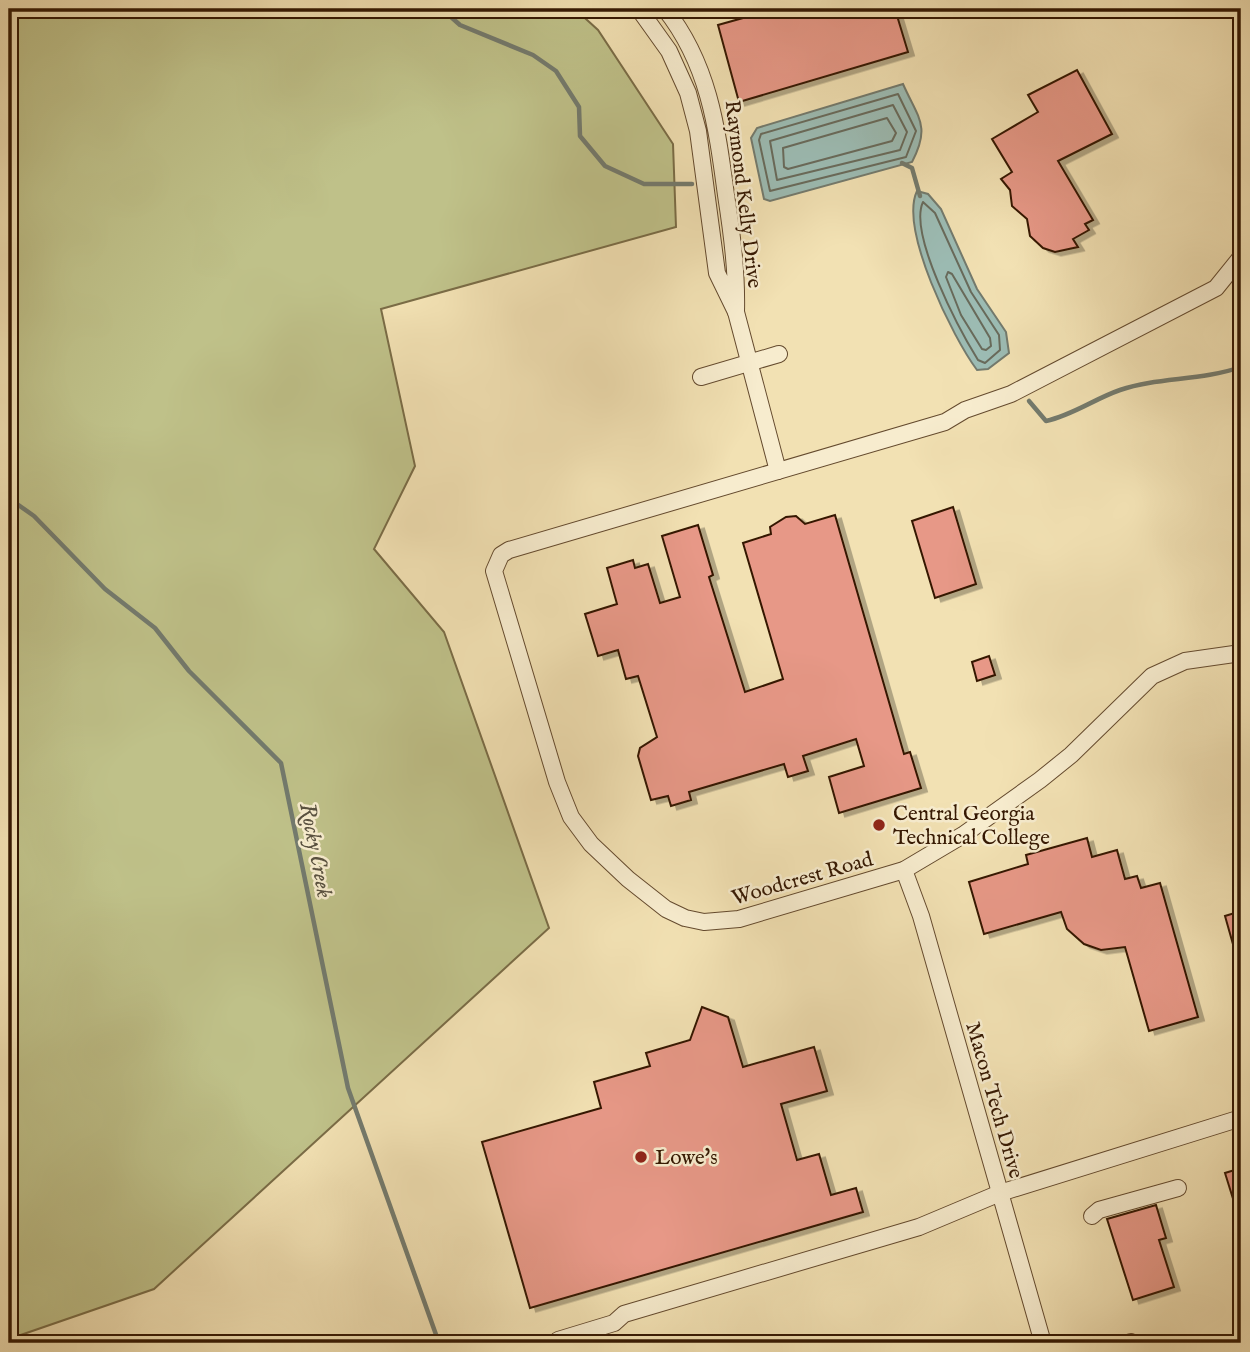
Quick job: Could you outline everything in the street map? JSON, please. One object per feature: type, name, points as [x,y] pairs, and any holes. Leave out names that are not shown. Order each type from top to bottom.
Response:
[{"type":"street","name":"Raymond Kelly Drive","points":[[665,9],[697,62],[714,108],[737,271],[736,312]]},
{"type":"street","name":"Raymond Kelly Drive","points":[[643,10],[669,51],[688,93],[698,131],[717,273],[736,312],[778,471]]},
{"type":"street","points":[[778,471],[945,422],[965,410],[1011,394],[1216,288],[1241,257]]},
{"type":"street","points":[[701,377],[779,354]]},
{"type":"street","name":"Woodcrest Road","points":[[778,471],[534,542],[501,555],[494,571],[556,782],[571,817],[591,844],[628,880],[666,909],[685,918],[721,923],[904,870],[963,835],[1040,780],[1071,755],[1152,676],[1185,661],[1241,653]]},
{"type":"street","name":"Macon Tech Drive","points":[[904,870],[922,916],[1043,1343]]},
{"type":"street","points":[[558,1340],[614,1323],[624,1314],[919,1227],[1000,1193],[1241,1118]]},
{"type":"street","points":[[1092,1216],[1099,1210],[1178,1188]]},
{"type":"green space","points":[[9,9],[575,9],[598,30],[673,144],[676,227],[381,309],[415,466],[374,549],[444,632],[549,928],[154,1289],[9,1339]]},
{"type":"water","points":[[903,84],[917,114],[921,130],[918,150],[912,162],[770,201],[764,199],[751,138],[757,128]]},
{"type":"water","points":[[917,191],[928,194],[941,209],[977,289],[1006,332],[1009,353],[988,369],[977,370],[967,355],[931,283],[915,230],[913,208]]},
{"type":"building","points":[[775,9],[895,9],[908,52],[739,102],[718,25]]},
{"type":"building","points":[[1077,70],[1112,134],[1058,161],[1093,220],[1085,224],[1089,230],[1073,239],[1078,247],[1055,252],[1043,248],[1030,236],[1027,219],[1012,206],[1010,190],[1001,179],[1012,172],[992,139],[1038,112],[1028,95]]},
{"type":"building","points":[[953,507],[976,584],[935,598],[912,521]]},
{"type":"building","points":[[835,515],[904,754],[910,752],[921,788],[839,813],[829,777],[864,766],[856,739],[803,756],[808,771],[788,777],[784,764],[689,792],[691,800],[671,806],[668,796],[651,800],[638,756],[640,748],[657,737],[638,676],[626,679],[618,650],[598,656],[585,614],[617,604],[607,568],[633,560],[635,568],[648,564],[660,603],[680,597],[662,536],[698,525],[713,575],[709,577],[745,692],[783,679],[743,543],[771,534],[770,527],[786,517],[796,516],[805,524]]},
{"type":"building","points":[[989,656],[995,675],[977,681],[972,662]]},
{"type":"building","points":[[1087,838],[1092,857],[1117,850],[1125,879],[1137,876],[1141,888],[1160,883],[1198,1017],[1149,1031],[1125,947],[1101,950],[1084,944],[1067,929],[1061,912],[984,934],[969,882],[1028,864],[1026,855]]},
{"type":"building","points":[[1241,911],[1241,962],[1238,962],[1225,916]]},
{"type":"building","name":"Lowe's","points":[[702,1007],[728,1017],[743,1067],[814,1047],[827,1091],[781,1104],[797,1160],[819,1154],[831,1195],[856,1188],[863,1212],[530,1308],[482,1142],[601,1108],[594,1082],[650,1066],[646,1053],[690,1040]]},
{"type":"building","points":[[1241,1168],[1241,1218],[1239,1218],[1225,1173]]},
{"type":"building","points":[[1156,1205],[1166,1238],[1159,1240],[1174,1287],[1133,1300],[1107,1219]]},
{"type":"waterway","points":[[442,9],[460,25],[533,55],[556,71],[579,107],[580,136],[605,166],[644,184],[692,184]]},
{"type":"waterway","points":[[902,163],[912,168],[920,196]]},
{"type":"waterway","points":[[1029,401],[1046,421],[1134,386],[1211,375],[1241,367]]},
{"type":"waterway","name":"Rocky Creek","points":[[9,458],[13,471],[11,489],[17,504],[34,516],[105,589],[155,628],[189,671],[281,763],[348,1088],[439,1343]]},
{"type":"place","name":"Central Georgia Technical College","points":[[879,825]]},
{"type":"place","name":"Lowe's","points":[[641,1157]]}]
